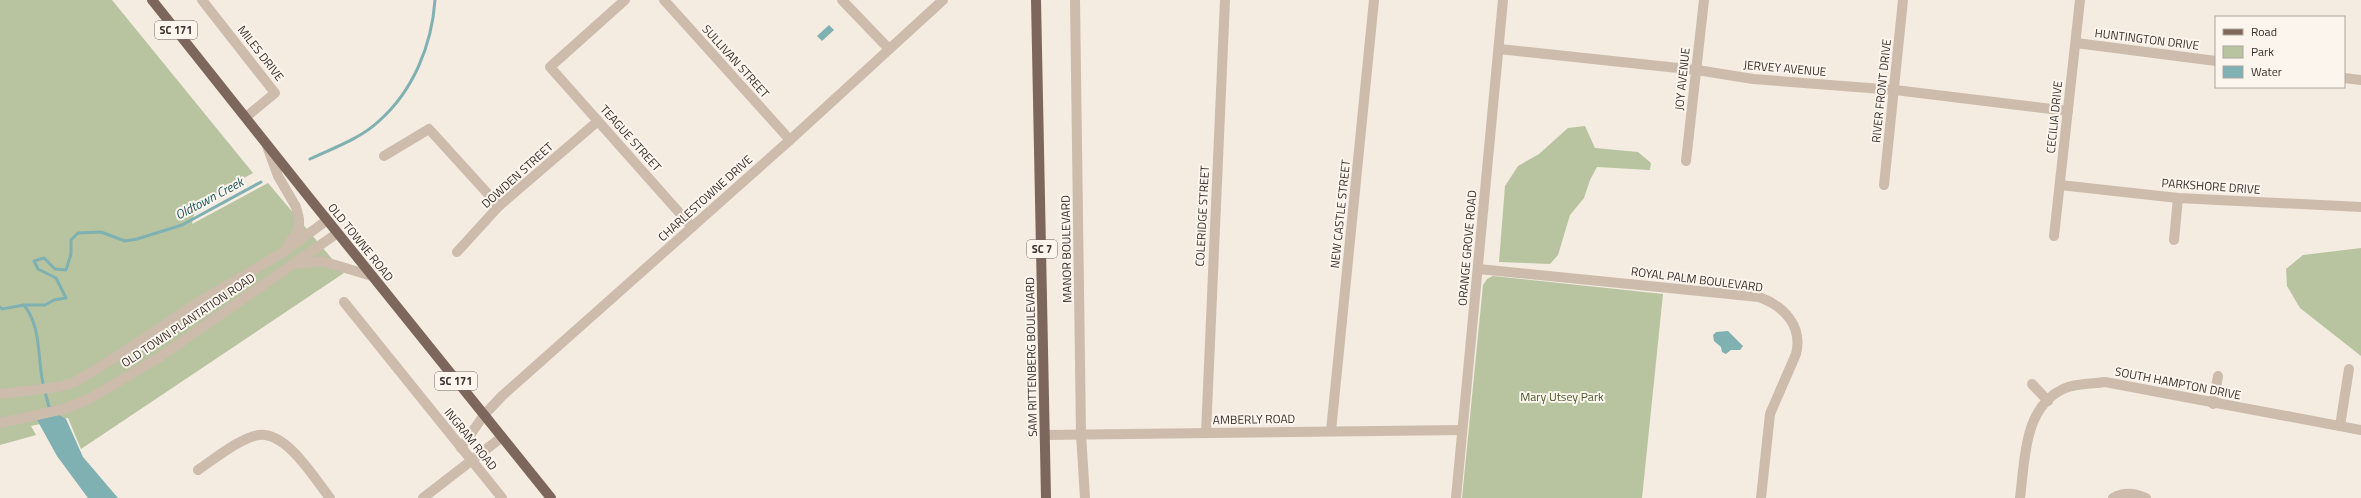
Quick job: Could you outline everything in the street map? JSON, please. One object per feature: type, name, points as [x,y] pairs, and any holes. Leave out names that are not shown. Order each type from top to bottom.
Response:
[{"type":"main road","name":"OLD TOWNE ROAD","points":[[152,0],[265,141],[336,234],[372,276],[551,498]]},
{"type":"main road","name":"SAM RITTENBERG BOULEVARD","points":[[1036,0],[1046,435],[1046,498]]},
{"type":"street","name":"MILES DRIVE","points":[[202,0],[275,93],[246,117]]},
{"type":"street","name":"TEAGUE STREET","points":[[625,0],[550,67],[692,227]]},
{"type":"street","name":"SULLIVAN STREET","points":[[664,0],[790,140]]},
{"type":"street","points":[[842,0],[889,49]]},
{"type":"street","name":"CHARLESTOWNE DRIVE","points":[[461,448],[484,415],[502,396],[790,140],[942,0]]},
{"type":"street","name":"MANOR BOULEVARD","points":[[1075,0],[1081,434],[1085,498]]},
{"type":"street","name":"COLERIDGE STREET","points":[[1206,433],[1225,0]]},
{"type":"street","name":"NEW CASTLE STREET","points":[[1331,431],[1374,0]]},
{"type":"street","name":"ORANGE GROVE ROAD","points":[[1456,498],[1479,269],[1503,0]]},
{"type":"street","name":"JOY AVENUE","points":[[1686,161],[1704,0]]},
{"type":"street","name":"RIVER FRONT DRIVE","points":[[1884,185],[1904,0]]},
{"type":"street","name":"CECILIA DRIVE","points":[[2054,236],[2080,0]]},
{"type":"street","name":"HUNTINGTON DRIVE","points":[[2076,43],[2215,61]]},
{"type":"street","name":"JERVEY AVENUE","points":[[1499,49],[1697,70],[1753,79],[1894,90],[2068,111]]},
{"type":"street","points":[[2345,78],[2361,80]]},
{"type":"street","name":"DOWDEN STREET","points":[[457,252],[499,206],[598,121]]},
{"type":"street","points":[[384,156],[429,129],[499,206]]},
{"type":"street","points":[[265,141],[278,176],[296,207],[299,229],[282,253],[291,265],[322,261],[372,276]]},
{"type":"street","name":"PARKSHORE DRIVE","points":[[2060,185],[2178,198],[2361,207]]},
{"type":"street","points":[[2174,240],[2178,198]]},
{"type":"street","name":"OLD TOWN PLANTATION ROAD","points":[[0,394],[58,387],[75,382],[124,352],[202,300],[282,253],[326,221]]},
{"type":"street","name":"OLD TOWN PLANTATION ROAD","points":[[0,423],[64,409],[89,399],[160,357],[336,234]]},
{"type":"street","name":"ROYAL PALM BOULEVARD","points":[[1479,269],[1759,297],[1770,301],[1782,309],[1791,320],[1798,333],[1798,344],[1796,354],[1770,414],[1761,498]]},
{"type":"street","name":"INGRAM ROAD","points":[[344,302],[502,498]]},
{"type":"street","points":[[2340,426],[2348,369]]},
{"type":"street","points":[[2213,404],[2218,376]]},
{"type":"street","name":"SOUTH HAMPTON DRIVE","points":[[2020,498],[2029,429],[2037,415],[2048,401],[2062,389],[2075,385],[2105,382],[2213,404],[2361,430]]},
{"type":"street","points":[[2032,384],[2048,401]]},
{"type":"street","name":"AMBERLY ROAD","points":[[1046,435],[1462,430]]},
{"type":"street","points":[[198,470],[242,442],[259,435],[274,436],[292,449],[330,498]]},
{"type":"street","points":[[423,498],[502,437]]},
{"type":"street","points":[[2113,498],[2124,494],[2136,494],[2146,498]]},
{"type":"green space","points":[[0,0],[112,0],[253,173],[196,205],[192,224],[268,183],[344,273],[81,449],[68,418],[31,426],[36,435],[0,445]]},
{"type":"green space","points":[[1585,126],[1595,148],[1638,152],[1651,163],[1650,170],[1597,167],[1590,180],[1584,198],[1570,215],[1558,255],[1550,264],[1499,262],[1505,186],[1518,166],[1539,154],[1568,128]]},
{"type":"green space","points":[[2361,248],[2361,356],[2300,308],[2287,286],[2286,269],[2303,255]]},
{"type":"green space","name":"Mary Utsey Park","points":[[1493,276],[1663,294],[1642,498],[1462,498],[1483,285],[1487,279]]},
{"type":"water","points":[[829,25],[834,30],[822,41],[817,36]]},
{"type":"water","points":[[1728,331],[1743,346],[1740,350],[1731,350],[1726,354],[1722,352],[1721,347],[1714,341],[1713,335],[1716,332]]},
{"type":"water","points":[[59,415],[66,419],[83,457],[118,498],[88,498],[57,456],[36,418]]},
{"type":"waterway","name":"Oldtown Creek","points":[[310,159],[346,143],[372,127],[402,96],[419,66],[425,50],[430,34],[435,0]]},
{"type":"waterway","name":"Oldtown Creek","points":[[0,307],[2,309],[24,305],[45,305],[54,300],[66,298],[56,278],[38,269],[34,261],[44,258],[55,269],[66,270],[71,254],[71,240],[78,233],[101,232],[125,241],[137,239],[182,225],[261,182]]},
{"type":"waterway","points":[[24,305],[33,320],[35,328],[42,381],[50,411]]}]
